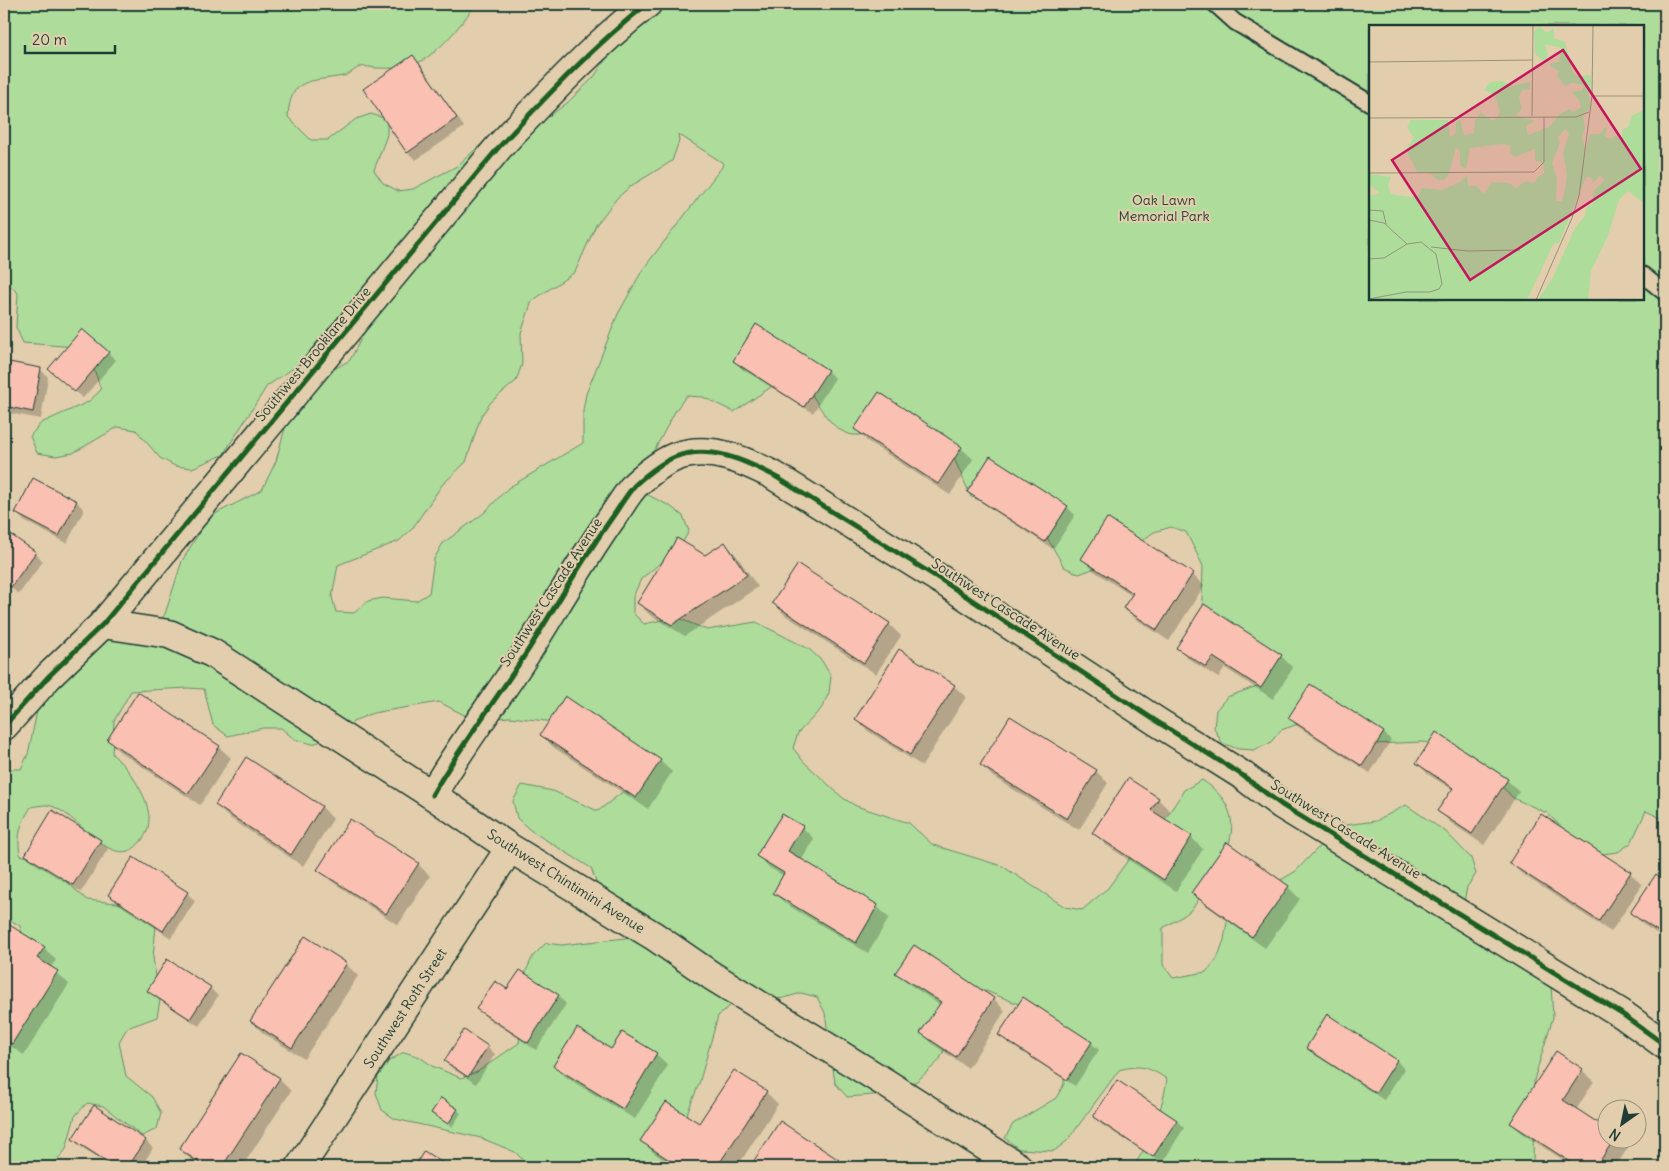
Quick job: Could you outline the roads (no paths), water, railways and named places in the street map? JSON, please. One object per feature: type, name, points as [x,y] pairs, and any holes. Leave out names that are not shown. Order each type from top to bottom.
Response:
[{"type":"street","name":"Southwest Brooklane Drive","points":[[4,725],[49,676],[103,624],[498,148],[546,96],[628,18],[647,4]]},
{"type":"street","name":"Southwest Cascade Avenue","points":[[432,795],[450,763],[524,656],[601,534],[635,486],[658,466],[676,457],[696,452],[720,454],[744,460],[772,475],[910,561],[1242,775],[1282,805],[1622,1014],[1665,1045]]},
{"type":"street","name":"Southwest Chintimini Avenue","points":[[103,624],[169,634],[212,653],[432,795],[510,848],[654,936],[712,976],[1018,1167]]},
{"type":"street","name":"Southwest Roth Street","points":[[300,1167],[510,848]]},
{"type":"lane","points":[[1215,4],[1236,22],[1369,102]]},
{"type":"lane","points":[[1644,276],[1665,293]]},
{"type":"park label","name":"Oak Lawn Memorial Park","points":[[1164,208]]}]
